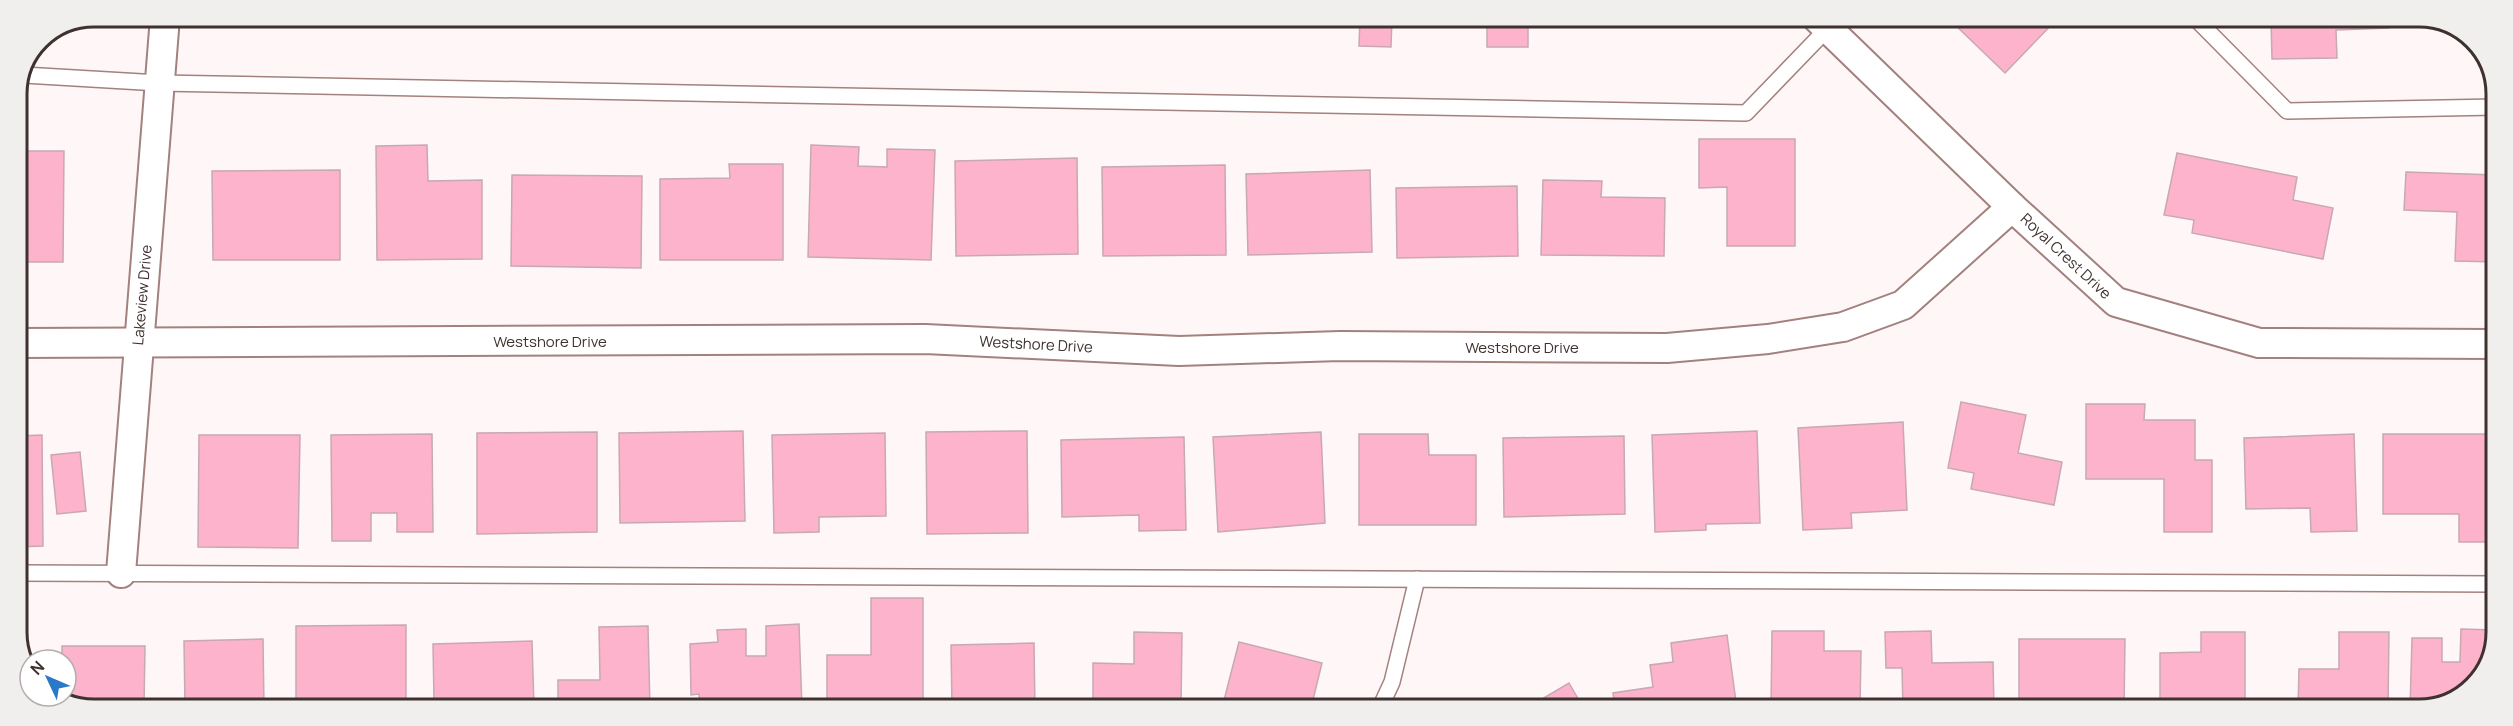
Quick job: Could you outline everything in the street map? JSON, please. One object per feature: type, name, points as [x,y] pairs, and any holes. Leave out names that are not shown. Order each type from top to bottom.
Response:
[{"type":"street","name":"Lakeview Drive","points":[[121,573],[164,27]]},
{"type":"street","name":"Royal Crest Drive","points":[[1826,27],[2012,207],[2116,302],[2259,343],[2486,344]]},
{"type":"street","name":"Westshore Drive","points":[[27,343],[925,339],[1179,351],[1340,346],[1667,348],[1768,339],[1843,327],[1903,305],[2012,207]]},
{"type":"lane","points":[[30,75],[159,82],[1746,113],[1819,27]]},
{"type":"lane","points":[[2204,27],[2287,111],[2486,107]]},
{"type":"lane","points":[[27,573],[2486,584]]},
{"type":"lane","points":[[1384,699],[1392,682],[1417,579]]},
{"type":"building","points":[[1360,27],[1392,27],[1391,47],[1359,46]]},
{"type":"building","points":[[1487,27],[1528,27],[1528,47],[1487,47]]},
{"type":"building","points":[[1957,27],[2049,27],[2005,73]]},
{"type":"building","points":[[2271,27],[2389,27],[2336,30],[2337,58],[2272,59]]},
{"type":"building","points":[[1699,139],[1795,139],[1795,246],[1727,246],[1727,187],[1699,188]]},
{"type":"building","points":[[427,145],[428,181],[482,180],[482,259],[377,260],[376,146]]},
{"type":"building","points":[[811,145],[859,147],[858,166],[887,167],[887,149],[935,150],[931,260],[808,257]]},
{"type":"building","points":[[27,151],[64,151],[63,262],[27,262]]},
{"type":"building","points":[[2177,153],[2297,177],[2293,200],[2333,208],[2323,259],[2192,233],[2194,220],[2164,215]]},
{"type":"building","points":[[1077,158],[1078,254],[956,256],[955,161]]},
{"type":"building","points":[[729,164],[783,164],[783,260],[660,260],[660,179],[730,178]]},
{"type":"building","points":[[1225,165],[1226,255],[1103,256],[1102,167]]},
{"type":"building","points":[[340,170],[340,260],[213,260],[212,171]]},
{"type":"building","points":[[1370,170],[1372,252],[1248,255],[1246,174]]},
{"type":"building","points":[[2406,172],[2486,175],[2486,262],[2455,261],[2457,212],[2404,210]]},
{"type":"building","points":[[512,175],[642,176],[641,268],[511,266]]},
{"type":"building","points":[[1543,180],[1602,181],[1601,197],[1665,198],[1664,256],[1541,255]]},
{"type":"building","points":[[1517,186],[1518,256],[1397,258],[1396,188]]},
{"type":"building","points":[[1961,402],[2026,415],[2018,453],[2062,462],[2054,505],[1971,489],[1974,473],[1948,468]]},
{"type":"building","points":[[2086,404],[2145,404],[2144,420],[2195,420],[2195,460],[2212,460],[2212,532],[2164,532],[2164,479],[2086,479]]},
{"type":"building","points":[[1903,422],[1907,510],[1851,513],[1852,528],[1803,530],[1798,428]]},
{"type":"building","points":[[743,431],[745,521],[620,523],[619,433]]},
{"type":"building","points":[[1027,431],[1028,533],[927,534],[926,432]]},
{"type":"building","points":[[1757,431],[1760,523],[1706,524],[1706,530],[1655,532],[1652,435]]},
{"type":"building","points":[[597,432],[597,532],[477,534],[477,433]]},
{"type":"building","points":[[1321,432],[1325,523],[1218,532],[1213,437]]},
{"type":"building","points":[[885,433],[886,516],[819,517],[819,532],[774,533],[772,435]]},
{"type":"building","points":[[432,434],[433,532],[397,532],[397,513],[371,513],[371,541],[332,541],[331,435]]},
{"type":"building","points":[[1359,434],[1428,434],[1429,455],[1476,455],[1476,525],[1359,525]]},
{"type":"building","points":[[2354,434],[2357,531],[2311,532],[2310,508],[2246,509],[2244,438]]},
{"type":"building","points":[[2383,434],[2486,434],[2486,542],[2459,542],[2459,514],[2383,514]]},
{"type":"building","points":[[42,435],[43,546],[27,547],[27,436]]},
{"type":"building","points":[[199,435],[300,435],[298,548],[198,547]]},
{"type":"building","points":[[1624,436],[1625,514],[1504,517],[1503,438]]},
{"type":"building","points":[[1184,437],[1186,530],[1139,531],[1139,515],[1062,517],[1061,440]]},
{"type":"building","points":[[80,452],[86,511],[57,514],[51,455]]},
{"type":"building","points":[[871,598],[923,598],[923,699],[827,699],[827,655],[871,655]]},
{"type":"building","points":[[799,624],[802,699],[699,699],[699,694],[691,695],[690,644],[718,642],[717,630],[746,629],[746,656],[766,656],[766,626]]},
{"type":"building","points":[[406,625],[406,699],[296,699],[296,626]]},
{"type":"building","points":[[648,626],[650,699],[558,699],[558,680],[600,680],[599,627]]},
{"type":"building","points":[[2461,629],[2486,630],[2484,649],[2479,662],[2460,685],[2432,698],[2410,699],[2412,638],[2442,638],[2442,662],[2460,662]]},
{"type":"building","points":[[1772,631],[1824,631],[1824,651],[1861,651],[1860,699],[1771,699]]},
{"type":"building","points":[[1931,631],[1932,663],[1993,662],[1994,699],[1903,699],[1902,668],[1886,668],[1885,632]]},
{"type":"building","points":[[1134,632],[1182,633],[1181,699],[1093,699],[1093,663],[1134,664]]},
{"type":"building","points":[[2201,632],[2245,632],[2245,699],[2160,699],[2160,653],[2201,652]]},
{"type":"building","points":[[2339,632],[2389,632],[2388,699],[2298,699],[2299,669],[2339,669]]},
{"type":"building","points":[[1727,635],[1736,699],[1614,699],[1613,693],[1653,687],[1650,665],[1673,662],[1671,643]]},
{"type":"building","points":[[263,639],[264,699],[185,699],[184,641]]},
{"type":"building","points":[[2019,639],[2125,639],[2124,699],[2019,699]]},
{"type":"building","points":[[532,641],[534,699],[434,699],[433,644]]},
{"type":"building","points":[[1239,642],[1322,663],[1313,699],[1224,699]]},
{"type":"building","points":[[1034,643],[1035,699],[952,699],[951,645]]},
{"type":"building","points":[[62,646],[145,646],[144,699],[78,697],[78,648],[62,648]]},
{"type":"building","points":[[1569,683],[1578,699],[1542,699]]}]
